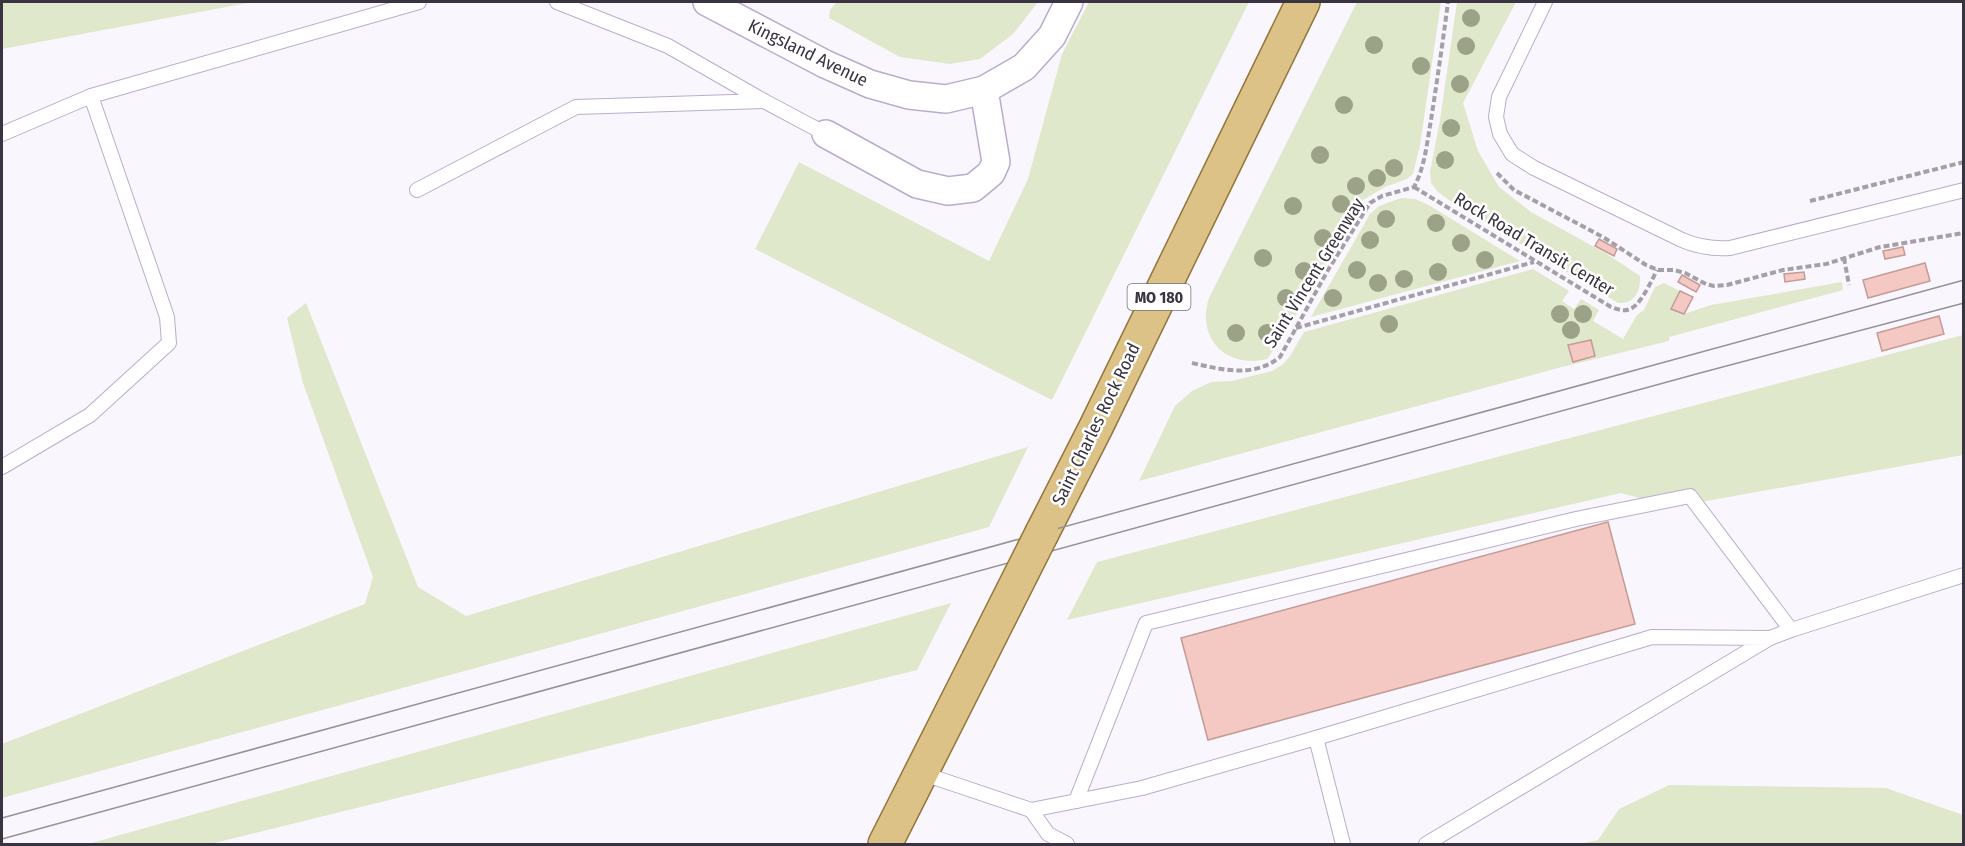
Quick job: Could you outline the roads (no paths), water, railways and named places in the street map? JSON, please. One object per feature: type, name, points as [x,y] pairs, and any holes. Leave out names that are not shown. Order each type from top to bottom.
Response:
[{"type":"main road","name":"Saint Charles Rock Road","points":[[885,844],[1096,427],[1303,2]]},
{"type":"street","name":"Kingsland Avenue","points":[[707,2],[825,64],[870,84],[909,95],[946,99],[984,90],[1024,67],[1052,36],[1070,2]]},
{"type":"street","points":[[826,134],[917,184],[948,191],[973,188],[991,173],[996,162],[984,90]]},
{"type":"lane","points":[[2,134],[91,96],[419,2]]},
{"type":"lane","points":[[557,2],[668,46],[826,134]]},
{"type":"lane","points":[[1545,2],[1499,97],[1496,117],[1500,134],[1512,154],[1534,168],[1682,240],[1698,247],[1730,248],[1964,190]]},
{"type":"lane","points":[[2,467],[90,416],[169,343],[167,316],[91,96]]},
{"type":"lane","points":[[417,190],[576,107],[764,101]]},
{"type":"lane","points":[[1076,801],[1146,623],[1576,519],[1690,496],[1791,630]]},
{"type":"lane","points":[[1426,844],[1770,638],[1964,575]]},
{"type":"lane","points":[[921,773],[1031,810],[1142,788],[1652,637],[1770,638]]},
{"type":"lane","points":[[1316,738],[1343,844]]},
{"type":"lane","points":[[1031,810],[1048,834],[1067,844]]},
{"type":"tram line","points":[[2,818],[1964,280]]},
{"type":"tram line","points":[[2,839],[1700,373],[1964,303]]}]
